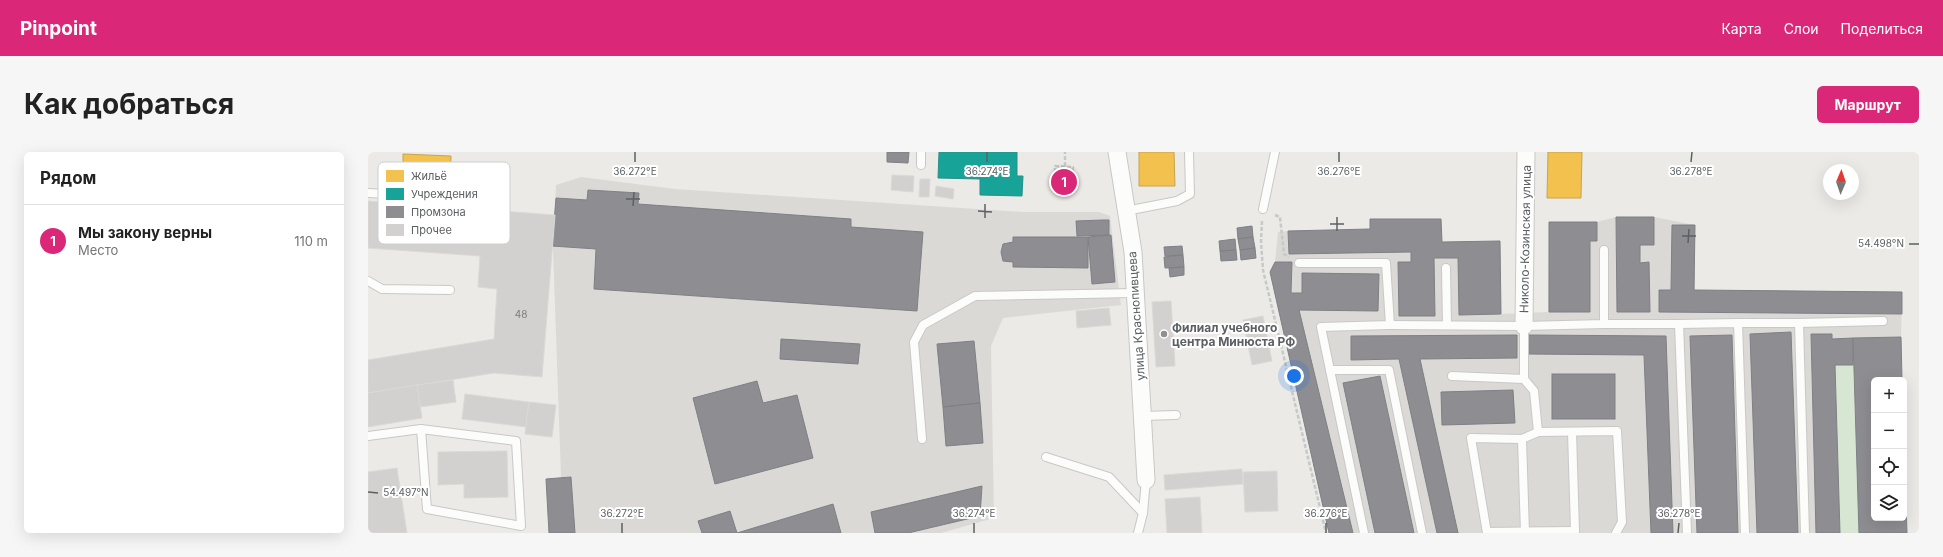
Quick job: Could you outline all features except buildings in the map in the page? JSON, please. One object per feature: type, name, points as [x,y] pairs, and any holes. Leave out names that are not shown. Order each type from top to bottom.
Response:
[{"type":"street","name":"улица Краснопивцева","points":[[1117,152],[1133,252],[1146,480]]},
{"type":"street","name":"Николо-Козинская улица","points":[[1524,326],[1526,152]]},
{"type":"lane","points":[[921,152],[921,165]]},
{"type":"lane","points":[[1126,211],[1177,201],[1190,194],[1189,152]]},
{"type":"lane","points":[[1263,209],[1276,152]]},
{"type":"lane","points":[[368,193],[378,193]]},
{"type":"lane","points":[[1604,250],[1604,324]]},
{"type":"lane","points":[[1299,263],[1386,263],[1390,325]]},
{"type":"lane","points":[[1446,268],[1447,325]]},
{"type":"lane","points":[[368,281],[382,289],[450,290]]},
{"type":"lane","points":[[922,439],[914,342],[924,325],[975,296],[1135,293]]},
{"type":"lane","points":[[1364,533],[1321,327],[1390,325],[1524,326],[1883,321]]},
{"type":"lane","points":[[1738,323],[1745,533]]},
{"type":"lane","points":[[1799,323],[1805,533]]},
{"type":"lane","points":[[1679,324],[1687,533]]},
{"type":"lane","points":[[1524,326],[1524,379],[1534,391],[1538,432]]},
{"type":"lane","points":[[1330,370],[1389,370],[1422,533]]},
{"type":"lane","points":[[1452,376],[1524,379]]},
{"type":"lane","points":[[1142,416],[1176,415]]},
{"type":"lane","points":[[368,436],[421,429],[516,441],[521,526],[427,509],[421,429]]},
{"type":"lane","points":[[1572,432],[1575,532],[1487,532],[1471,438],[1522,439],[1538,432],[1617,431],[1622,522],[1616,533]]},
{"type":"lane","points":[[1522,439],[1525,533]]},
{"type":"lane","points":[[1046,457],[1109,477],[1143,513]]},
{"type":"lane","points":[[1138,533],[1143,513],[1146,480]]},
{"type":"path","points":[[1065,152],[1065,166]]},
{"type":"path","points":[[1055,166],[1065,166],[1072,167],[1072,185],[1055,185],[1055,166]]},
{"type":"path","points":[[1263,209],[1261,242],[1264,270],[1326,533]]},
{"type":"path","points":[[1280,217],[1283,231],[1284,254],[1299,263]]},
{"type":"shaded area","points":[[581,177],[675,189],[1023,212],[1099,212],[1110,216],[1121,305],[1003,318],[991,346],[994,518],[941,533],[563,533],[553,249],[556,185]]},
{"type":"shaded area","points":[[1616,217],[1654,217],[1695,225],[1695,290],[1902,292],[1901,337],[1853,338],[1853,365],[1835,365],[1840,533],[1329,533],[1270,272],[1275,262],[1278,232],[1370,229],[1370,219],[1441,219],[1442,242],[1500,241],[1501,314],[1548,312],[1549,222],[1597,222]]},
{"type":"green space","points":[[1835,365],[1853,365],[1859,533],[1840,533]]},
{"type":"place","name":"Мы закону верны","points":[[1064,182]]},
{"type":"place","name":"Филиал учебного центра Минюста РФ","points":[[1164,334]]}]
